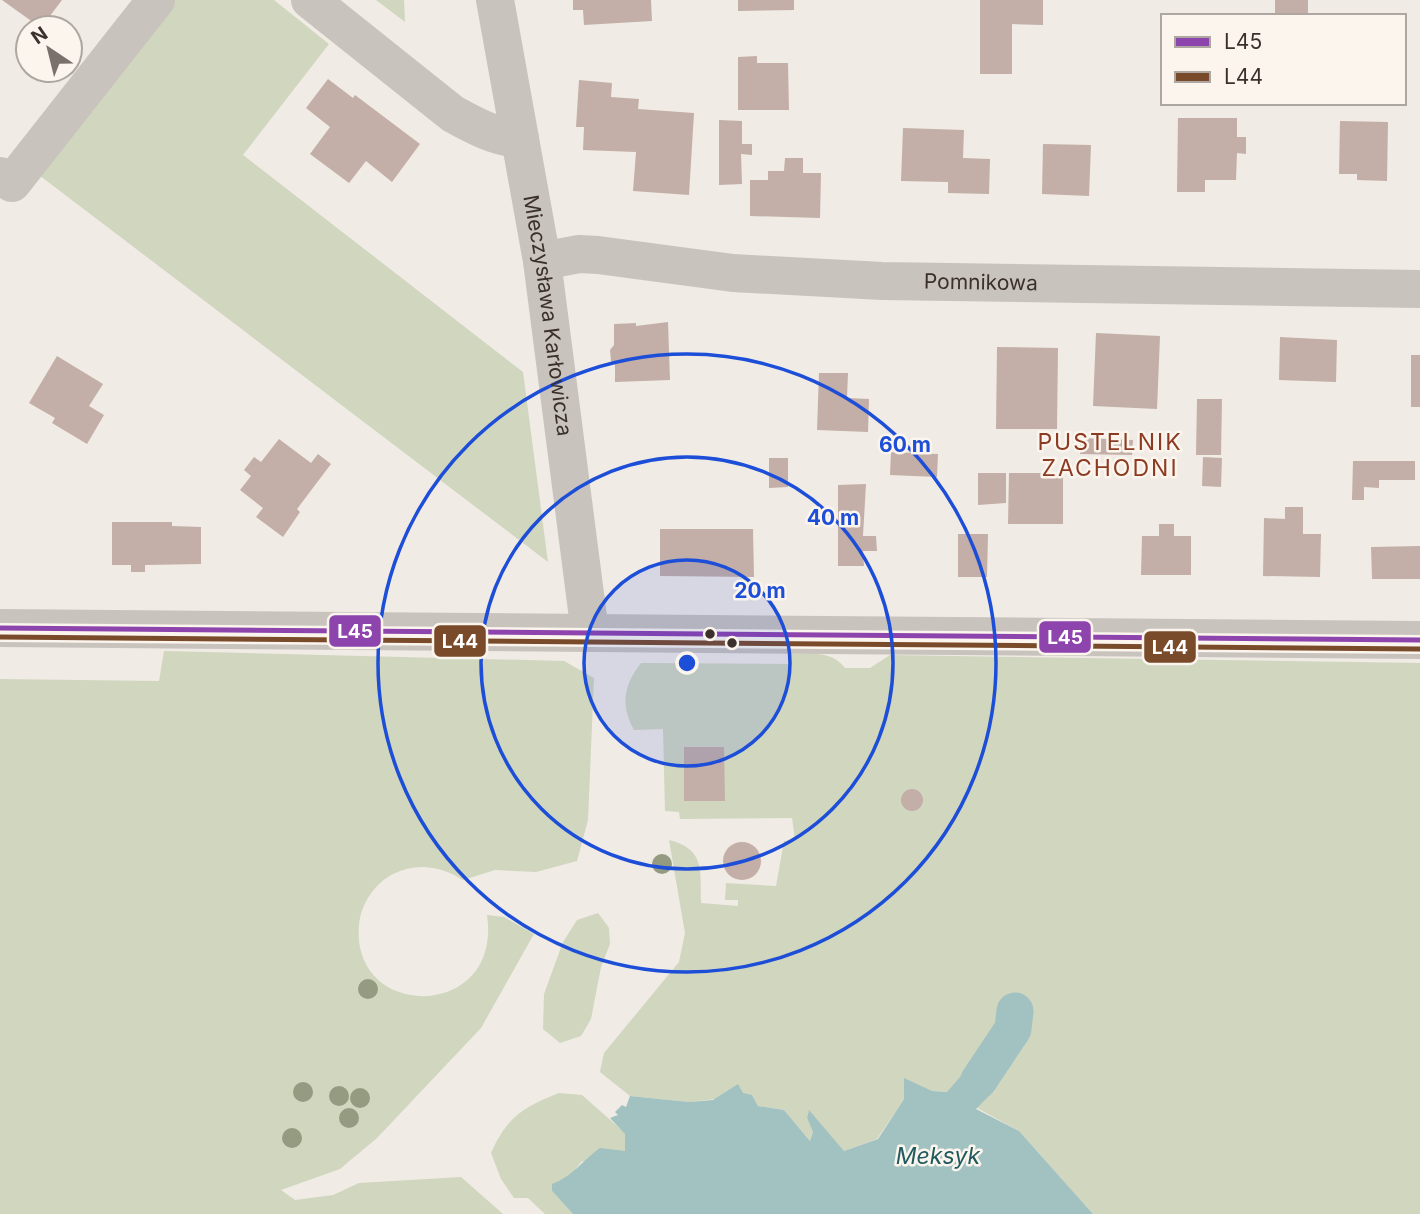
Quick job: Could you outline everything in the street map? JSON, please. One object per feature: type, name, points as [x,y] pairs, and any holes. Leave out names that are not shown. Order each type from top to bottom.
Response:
[{"type":"street","points":[[6,180],[156,0]]},
{"type":"street","points":[[310,0],[453,114],[504,138],[520,139]]},
{"type":"street","name":"Mieczysława Karłowicza","points":[[495,0],[542,261],[590,633]]},
{"type":"street","name":"Pomnikowa","points":[[542,261],[579,254],[598,255],[733,272],[882,281],[1420,289]]},
{"type":"street","points":[[0,628],[1420,640]]},
{"type":"green space","points":[[167,0],[274,0],[329,44],[243,155],[523,372],[548,562],[35,172]]},
{"type":"green space","points":[[376,0],[404,0],[405,22]]},
{"type":"green space","points":[[164,651],[564,661],[594,678],[588,820],[577,861],[536,872],[495,870],[463,880],[446,871],[429,867],[402,870],[380,883],[362,910],[359,925],[363,957],[377,979],[400,992],[426,996],[451,990],[472,975],[486,950],[487,915],[504,917],[534,934],[481,1028],[377,1138],[340,1169],[281,1190],[295,1200],[333,1195],[359,1183],[461,1177],[503,1214],[0,1214],[0,679],[159,681]]},
{"type":"green space","points":[[788,654],[819,654],[833,658],[845,668],[870,668],[890,655],[1420,663],[1420,1214],[1093,1214],[1019,1131],[948,1092],[932,1091],[904,1099],[877,1139],[844,1151],[809,1111],[807,1118],[813,1132],[810,1141],[784,1110],[758,1106],[752,1095],[689,1102],[630,1096],[600,1072],[604,1053],[679,962],[685,933],[669,840],[681,844],[695,856],[700,872],[701,903],[738,906],[738,900],[725,900],[726,883],[776,886],[784,841],[795,840],[792,818],[680,819],[679,812],[665,811],[663,729],[634,730],[626,703],[631,679],[641,663],[788,664]],"holes":[[[684,747],[724,747],[724,801],[684,801]]]},
{"type":"green space","points":[[598,913],[609,928],[610,944],[601,967],[591,1019],[581,1036],[560,1043],[543,1029],[544,994],[563,942],[577,920]]},
{"type":"green space","points":[[559,1093],[582,1095],[625,1133],[625,1151],[581,1162],[569,1178],[552,1191],[573,1214],[545,1214],[528,1198],[514,1198],[501,1179],[491,1153],[510,1122],[535,1103]]},
{"type":"water","name":"Meksyk","points":[[966,1070],[993,1092],[976,1109],[1019,1131],[1093,1214],[573,1214],[552,1191],[552,1184],[571,1173],[600,1148],[625,1151],[625,1134],[610,1118],[618,1115],[615,1112],[622,1105],[626,1107],[630,1096],[689,1102],[713,1100],[738,1084],[743,1093],[752,1095],[758,1106],[784,1110],[810,1141],[813,1132],[807,1118],[809,1110],[844,1151],[878,1139],[904,1099],[904,1078],[932,1091],[947,1092]]},
{"type":"building","points":[[2,0],[62,0],[52,14],[22,14]]},
{"type":"building","points":[[573,0],[651,0],[652,21],[584,25],[583,10],[573,10]]},
{"type":"building","points":[[738,0],[794,0],[794,10],[738,11]]},
{"type":"building","points":[[980,0],[1043,0],[1043,25],[1012,24],[1012,74],[980,74]]},
{"type":"building","points":[[1275,0],[1308,0],[1308,14],[1275,14]]},
{"type":"building","points":[[757,56],[757,63],[788,63],[789,110],[738,110],[738,57]]},
{"type":"building","points":[[328,79],[353,98],[355,95],[420,144],[392,182],[366,161],[349,183],[310,154],[330,127],[306,108]]},
{"type":"building","points":[[579,80],[612,83],[611,97],[639,99],[638,109],[694,113],[689,195],[633,191],[636,152],[583,150],[584,127],[576,127]]},
{"type":"building","points":[[1178,118],[1237,118],[1237,137],[1246,137],[1246,154],[1237,153],[1236,180],[1205,180],[1205,192],[1177,192]]},
{"type":"building","points":[[719,120],[742,121],[742,144],[752,144],[752,155],[741,154],[742,184],[719,185]]},
{"type":"building","points":[[1340,121],[1388,122],[1387,181],[1357,180],[1357,174],[1339,174]]},
{"type":"building","points":[[903,128],[964,130],[963,158],[990,159],[989,194],[948,193],[948,182],[901,181]]},
{"type":"building","points":[[1043,144],[1091,145],[1089,196],[1042,194]]},
{"type":"building","points":[[785,158],[803,158],[803,173],[821,173],[820,218],[750,216],[750,180],[768,180],[768,171],[784,171]]},
{"type":"building","points":[[668,322],[670,380],[615,382],[615,365],[611,361],[610,350],[614,345],[614,324],[636,323],[636,326]]},
{"type":"building","points":[[1096,333],[1160,336],[1157,409],[1093,406]]},
{"type":"building","points":[[1280,337],[1337,340],[1336,382],[1279,380]]},
{"type":"building","points":[[997,347],[1058,348],[1057,429],[996,429]]},
{"type":"building","points":[[1411,355],[1420,355],[1420,407],[1411,407]]},
{"type":"building","points":[[57,356],[103,384],[89,406],[104,415],[87,444],[52,423],[55,418],[29,403]]},
{"type":"building","points":[[819,373],[848,373],[847,398],[869,399],[868,432],[817,430]]},
{"type":"building","points":[[1197,399],[1222,399],[1221,455],[1196,455]]},
{"type":"building","points":[[1080,438],[1133,440],[1132,455],[1080,454]]},
{"type":"building","points":[[279,439],[311,463],[318,454],[331,464],[297,509],[300,512],[283,537],[256,517],[263,508],[240,490],[251,476],[244,470],[254,457],[261,462]]},
{"type":"building","points":[[891,452],[938,454],[937,477],[890,475]]},
{"type":"building","points":[[1203,457],[1222,458],[1221,487],[1202,486]]},
{"type":"building","points":[[769,458],[788,458],[788,487],[769,488]]},
{"type":"building","points":[[1353,461],[1415,461],[1415,480],[1379,480],[1379,488],[1364,487],[1364,500],[1352,500]]},
{"type":"building","points":[[978,473],[1006,473],[1006,503],[978,505]]},
{"type":"building","points":[[1009,473],[1063,473],[1063,524],[1008,524]]},
{"type":"building","points":[[866,484],[863,536],[876,536],[877,551],[863,551],[864,566],[838,566],[838,485]]},
{"type":"building","points":[[1285,507],[1303,507],[1303,534],[1321,534],[1320,577],[1263,576],[1264,518],[1285,519]]},
{"type":"building","points":[[112,522],[172,522],[172,526],[201,527],[201,564],[145,565],[145,572],[131,572],[131,565],[112,565]]},
{"type":"building","points":[[1159,524],[1174,524],[1174,536],[1191,536],[1191,575],[1141,575],[1142,536],[1159,536]]},
{"type":"building","points":[[660,529],[753,529],[754,577],[660,576]]},
{"type":"building","points":[[958,534],[988,534],[987,577],[958,577]]},
{"type":"building","points":[[1420,546],[1420,579],[1372,579],[1371,547]]},
{"type":"building","points":[[684,747],[724,747],[725,801],[684,801]]},
{"type":"building","points":[[912,789],[920,792],[923,800],[920,808],[912,811],[904,808],[901,800],[904,792]]},
{"type":"building","points":[[742,842],[755,848],[761,861],[755,874],[742,880],[729,874],[723,861],[729,848]]},
{"type":"waterway","points":[[979,1080],[1013,1029],[1015,1011]]},
{"type":"transit line","name":"L45","points":[[0,628],[1420,640]]},
{"type":"transit line","name":"L44","points":[[0,637],[1420,649]]},
{"type":"district","name":"PUSTELNIK ZACHODNI","points":[[1110,455]]}]
